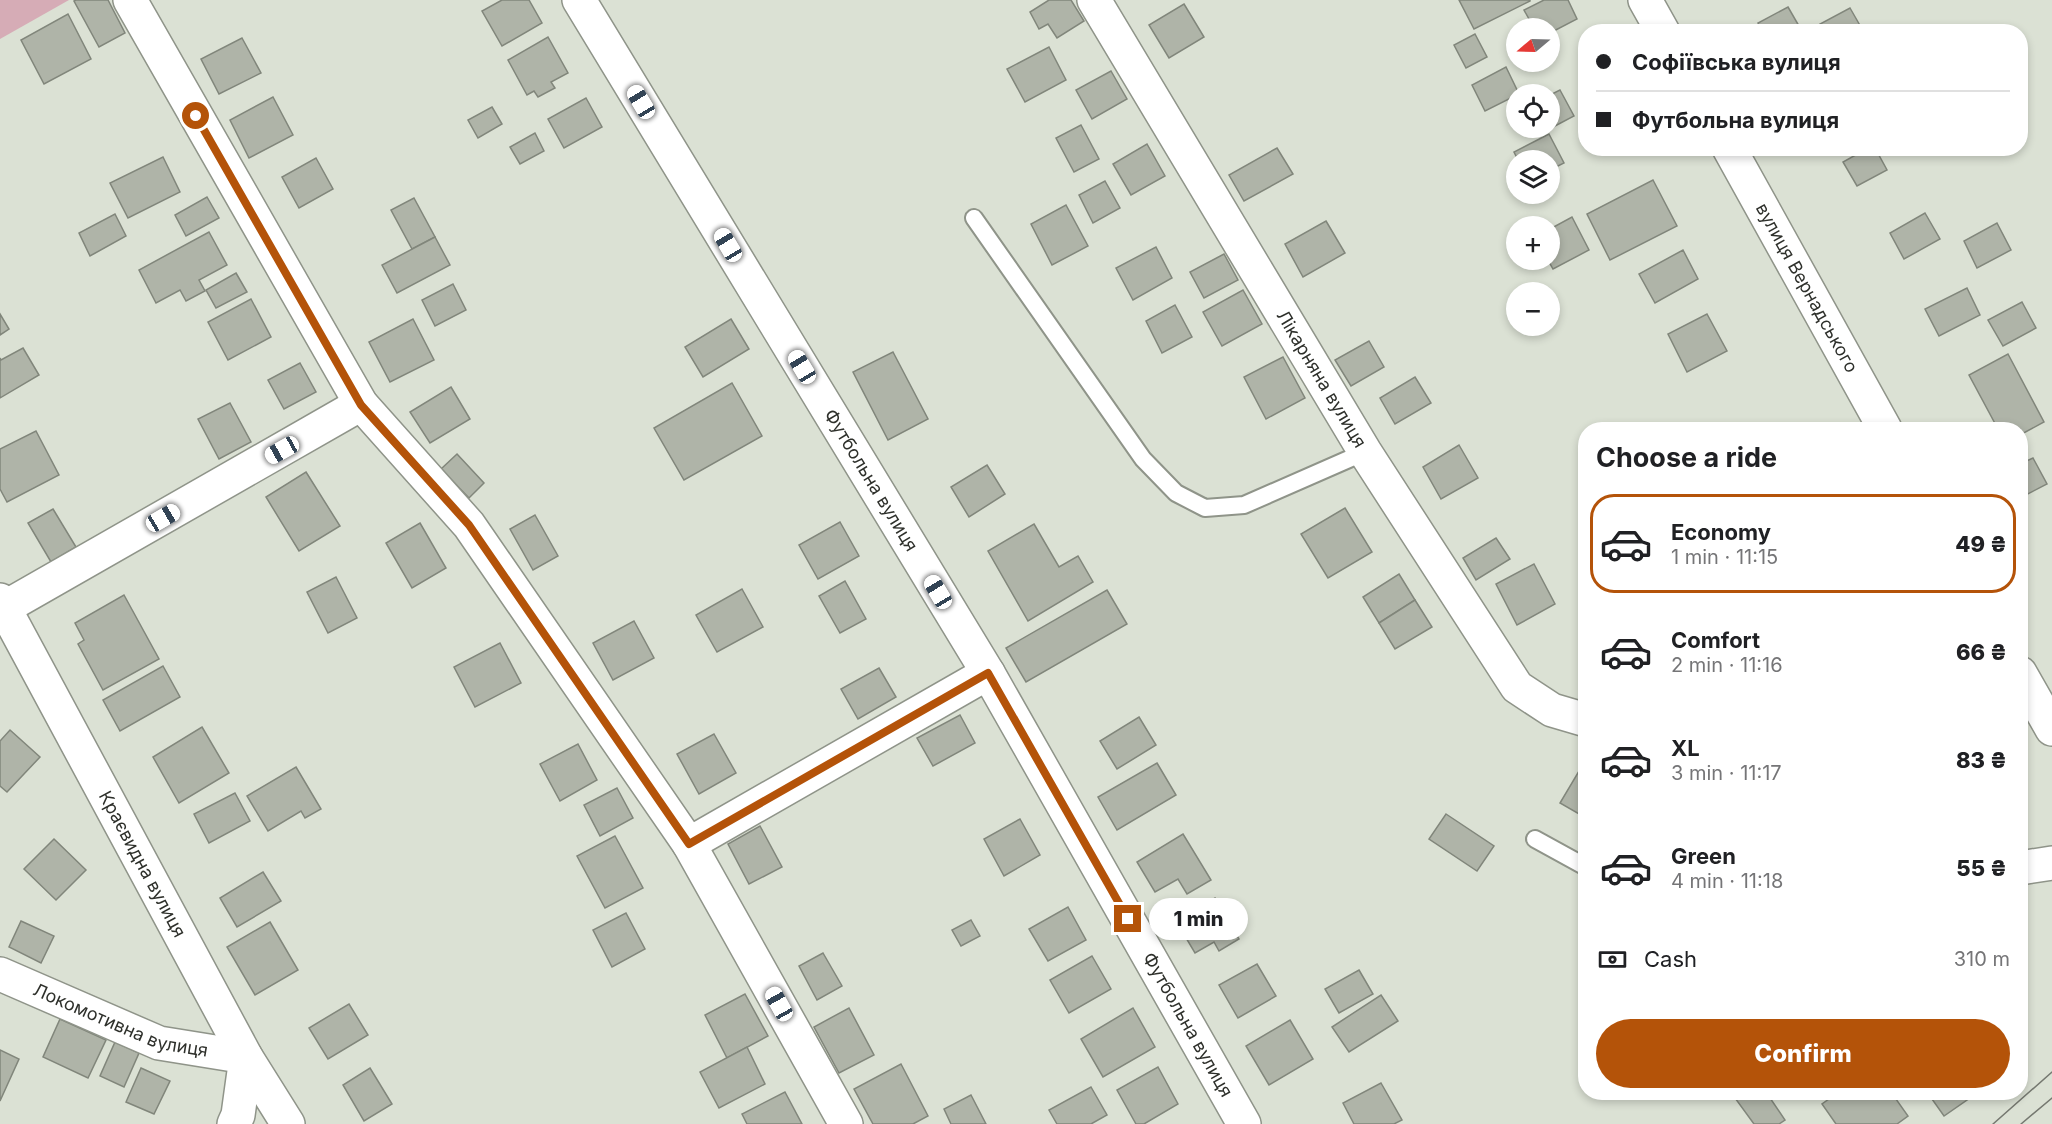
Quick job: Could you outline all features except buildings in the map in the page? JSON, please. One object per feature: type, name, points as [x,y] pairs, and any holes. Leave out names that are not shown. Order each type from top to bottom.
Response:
[{"type":"street","points":[[130,0],[361,405],[469,525],[689,844],[846,1124]]},
{"type":"street","name":"Футбольна вулиця","points":[[579,0],[988,673],[1245,1124]]},
{"type":"street","name":"Лікарняна вулиця","points":[[1094,0],[1365,452],[1517,687],[1552,710],[1578,718]]},
{"type":"street","points":[[1645,0],[1658,24]]},
{"type":"street","name":"вулиця Вернадського","points":[[1733,156],[1881,422]]},
{"type":"street","points":[[2,604],[361,405]]},
{"type":"street","name":"Краєвидна вулиця","points":[[2,604],[246,1057],[288,1124]]},
{"type":"street","points":[[689,844],[988,673]]},
{"type":"street","points":[[2028,687],[2052,729]]},
{"type":"street","points":[[2028,867],[2052,863]]},
{"type":"street","name":"Локомотивна вулиця","points":[[0,974],[159,1043],[246,1057]]},
{"type":"street","points":[[234,1124],[238,1115],[246,1057]]},
{"type":"lane","points":[[974,218],[1143,459],[1176,493],[1205,508],[1244,506],[1365,452]]},
{"type":"lane","points":[[1535,839],[1578,863]]},
{"type":"shaded area","points":[[0,0],[69,0],[0,39]]},
{"type":"tram line","points":[[2028,1093],[2052,1072]]},
{"type":"tram line","points":[[2021,1124],[2052,1098]]},
{"type":"tram line","points":[[1993,1124],[2020,1100]]},
{"type":"route","points":[[196,116],[361,405],[469,525],[689,844],[988,673],[1128,919]]}]
